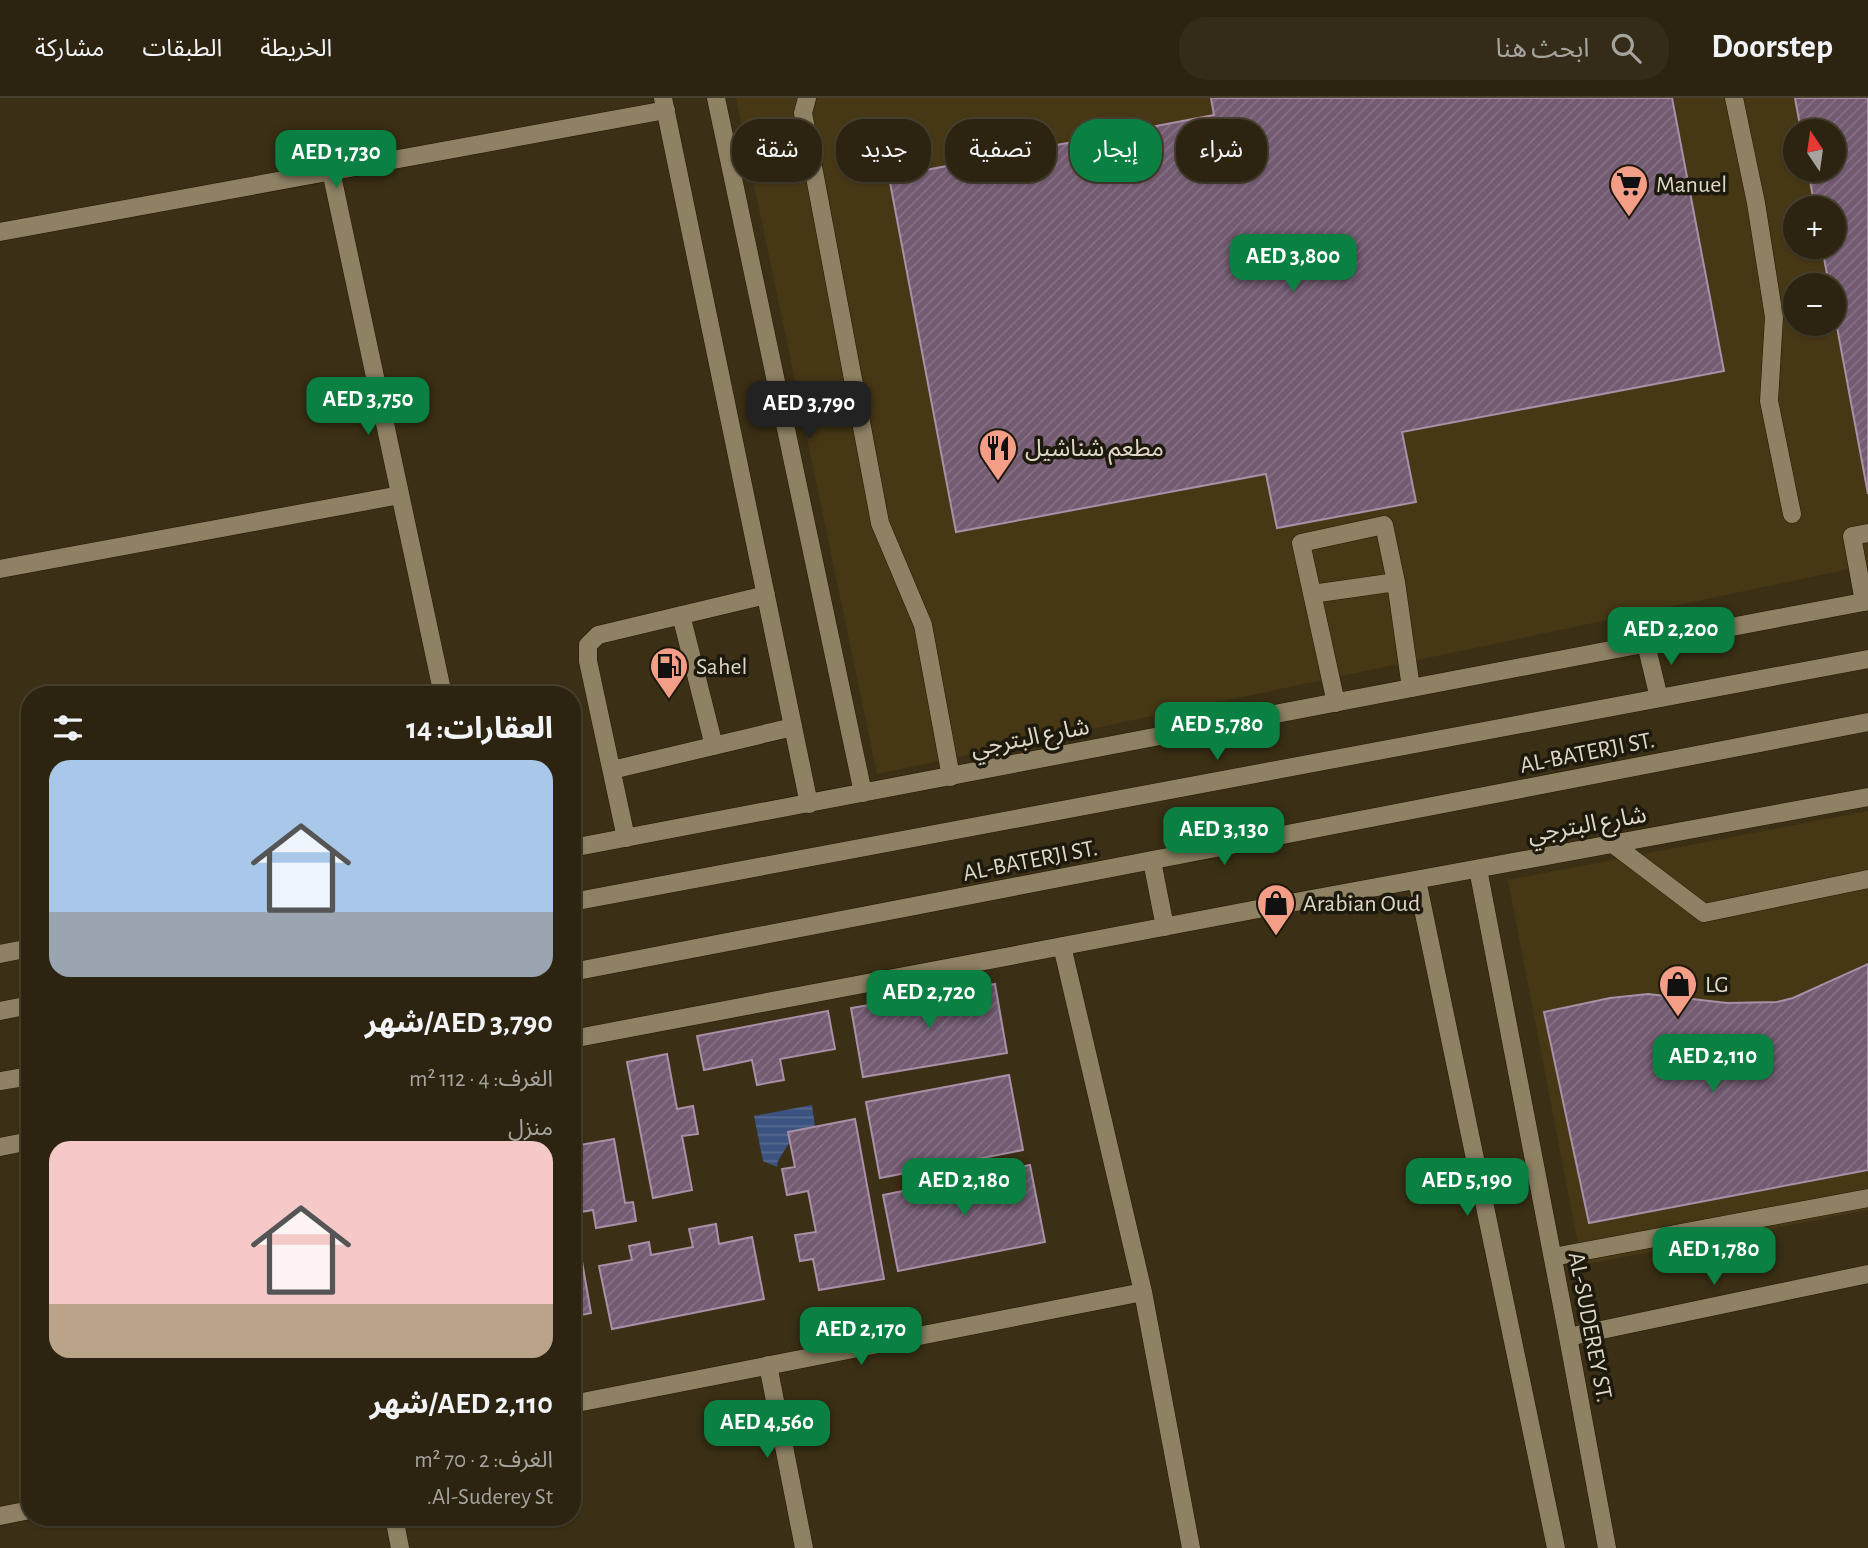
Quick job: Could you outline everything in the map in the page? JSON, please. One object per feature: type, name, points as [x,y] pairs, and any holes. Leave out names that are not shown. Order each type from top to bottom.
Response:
[{"type":"street","points":[[716,98],[863,793]]},
{"type":"street","points":[[807,98],[803,113],[880,523],[923,625],[951,777]]},
{"type":"street","points":[[1734,98],[1774,317],[1769,401],[1792,514]]},
{"type":"street","points":[[0,232],[331,171],[665,104],[809,804]]},
{"type":"street","points":[[331,171],[441,686]]},
{"type":"street","points":[[0,569],[400,495]]},
{"type":"street","points":[[1336,703],[1300,543],[1384,525],[1396,582],[1411,688]]},
{"type":"street","points":[[1866,601],[1852,536],[1868,533]]},
{"type":"street","points":[[1312,594],[1396,582]]},
{"type":"street","points":[[626,838],[588,661],[588,645],[598,635],[766,595]]},
{"type":"street","name":"شارع البترجي","points":[[581,846],[1866,601]]},
{"type":"street","points":[[681,615],[714,746]]},
{"type":"street","points":[[1646,643],[1659,698]]},
{"type":"street","name":"AL-BATERJI ST.","points":[[581,900],[1868,659]]},
{"type":"street","name":"AL-BATERJI ST.","points":[[581,970],[1868,722]]},
{"type":"street","points":[[612,770],[793,727]]},
{"type":"street","name":"شارع البترجي","points":[[581,1037],[1868,797]]},
{"type":"street","points":[[1613,844],[1704,913],[1868,879]]},
{"type":"street","points":[[1152,861],[1165,927]]},
{"type":"street","name":"AL-SUDEREY ST.","points":[[1478,869],[1607,1548]]},
{"type":"street","points":[[1417,880],[1556,1548]]},
{"type":"street","points":[[1062,946],[1143,1292],[1191,1548]]},
{"type":"street","points":[[0,954],[21,950]]},
{"type":"street","points":[[0,1011],[21,1007]]},
{"type":"street","points":[[0,1082],[21,1078]]},
{"type":"street","points":[[0,1147],[21,1143]]},
{"type":"street","points":[[1553,1257],[1868,1198]]},
{"type":"street","points":[[1568,1337],[1868,1275]]},
{"type":"street","points":[[581,1402],[1143,1292]]},
{"type":"street","points":[[768,1365],[804,1548]]},
{"type":"street","points":[[0,1516],[21,1512]]},
{"type":"street","points":[[396,1526],[400,1548]]},
{"type":"shaded area","points":[[736,98],[1868,98],[1868,565],[877,774],[754,182],[822,182],[822,119],[740,119]]},
{"type":"shaded area","points":[[1868,811],[1868,1210],[1582,1265],[1508,880]]},
{"type":"water","points":[[812,1105],[816,1134],[791,1140],[777,1167],[763,1161],[754,1116]]},
{"type":"building","points":[[1211,98],[1672,98],[1724,371],[1402,432],[1416,502],[1277,528],[1266,474],[956,532],[890,182],[931,182],[931,169],[945,166],[945,182],[1056,182],[1056,145],[1070,142],[1070,182],[1162,182],[1162,125],[1176,122],[1176,182],[1267,182],[1267,119],[1193,119],[1214,115]]},
{"type":"building","points":[[1795,98],[1868,98],[1868,494],[1839,336],[1846,336],[1846,273],[1827,273],[1824,259],[1846,259],[1846,196],[1813,196],[1810,182],[1846,182],[1846,119],[1799,119]]},
{"type":"building","points":[[1868,964],[1868,1170],[1589,1223],[1544,1012],[1610,998],[1648,994],[1727,1003],[1777,1002],[1793,998]]},
{"type":"building","points":[[995,984],[1007,1053],[863,1077],[851,1008]]},
{"type":"building","points":[[828,1011],[835,1049],[780,1059],[784,1080],[757,1085],[752,1060],[704,1070],[697,1036]]},
{"type":"building","points":[[667,1054],[677,1109],[693,1106],[698,1134],[682,1136],[692,1190],[653,1198],[627,1062]]},
{"type":"building","points":[[1009,1075],[1023,1150],[880,1178],[866,1102]]},
{"type":"building","points":[[855,1119],[884,1279],[819,1290],[813,1259],[800,1261],[795,1235],[816,1232],[808,1191],[787,1195],[782,1169],[795,1167],[788,1132]]},
{"type":"building","points":[[614,1139],[625,1203],[633,1202],[636,1221],[596,1228],[593,1210],[581,1212],[581,1145]]},
{"type":"building","points":[[1030,1165],[1045,1242],[898,1271],[883,1195]]},
{"type":"building","points":[[716,1224],[719,1244],[752,1237],[764,1299],[612,1329],[599,1266],[632,1260],[629,1246],[649,1242],[651,1255],[693,1247],[689,1229]]},
{"type":"building","points":[[581,1256],[591,1313],[581,1315]]},
{"type":"place","name":"Manuel","points":[[1629,218]]},
{"type":"place","name":"مطعم شناشيل","points":[[998,482]]},
{"type":"place","name":"Sahel","points":[[669,700]]},
{"type":"place","name":"Arabian Oud","points":[[1276,937]]},
{"type":"place","name":"LG","points":[[1678,1018]]}]
